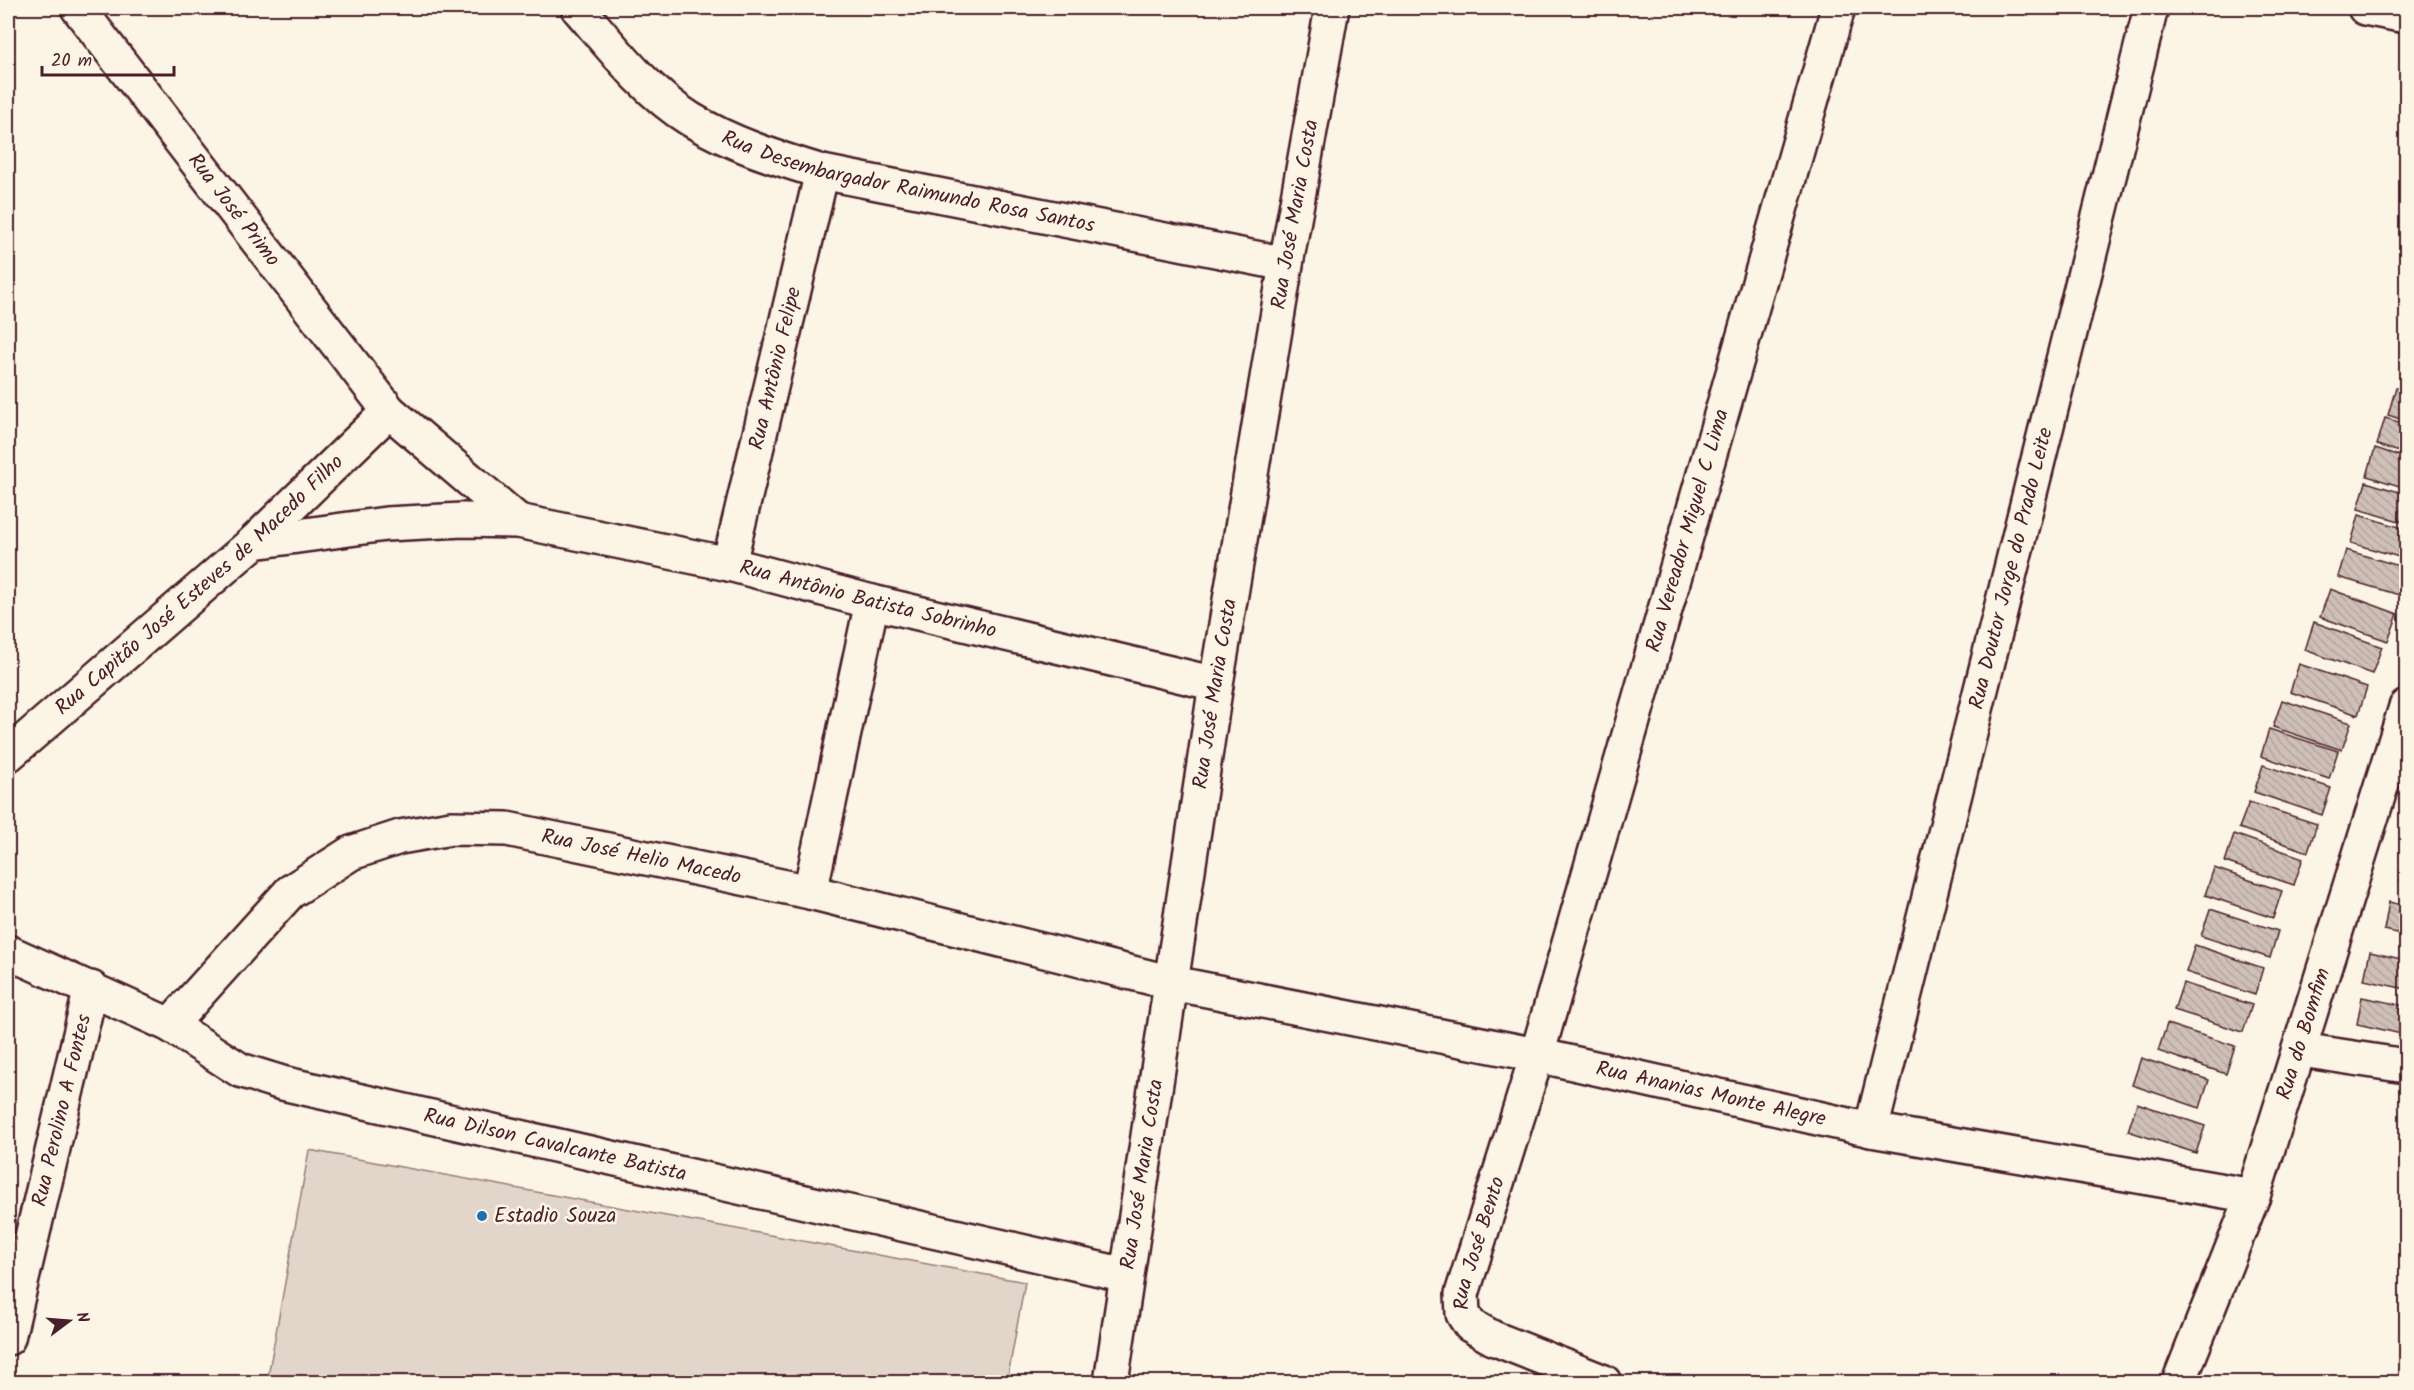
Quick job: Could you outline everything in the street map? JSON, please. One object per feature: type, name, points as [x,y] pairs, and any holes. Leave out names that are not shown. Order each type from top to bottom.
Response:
[{"type":"street","name":"Rua José Primo","points":[[78,8],[389,411],[518,521]]},
{"type":"street","name":"Rua Desembargador Raimundo Rosa Santos","points":[[578,8],[645,82],[688,118],[749,149],[822,172],[1286,264]]},
{"type":"street","name":"Rua José Maria Costa","points":[[1111,1383],[1216,684],[1286,264],[1332,8]]},
{"type":"street","name":"Rua Vereador Miguel C Lima","points":[[1537,1055],[1838,8]]},
{"type":"street","name":"Rua Doutor Jorge do Prado Leite","points":[[1871,1130],[2151,8]]},
{"type":"street","points":[[2365,8],[2406,16]]},
{"type":"street","name":"Rua Antônio Felipe","points":[[729,564],[822,172]]},
{"type":"street","name":"Rua Capitão José Esteves de Macedo Filho","points":[[8,755],[254,542],[389,411]]},
{"type":"street","name":"Rua Antônio Batista Sobrinho","points":[[254,542],[386,524],[463,520],[518,521],[729,564],[872,602],[1216,684]]},
{"type":"street","points":[[810,892],[872,602]]},
{"type":"street","name":"Rua do Bomfim","points":[[2191,1374],[2301,1050],[2406,707]]},
{"type":"street","name":"Rua José Helio Macedo","points":[[170,1025],[290,892],[351,853],[400,837],[451,828],[507,829],[810,892],[1172,983]]},
{"type":"street","name":"Rua Dilson Cavalcante Batista","points":[[8,952],[170,1025],[240,1070],[282,1083],[1126,1275]]},
{"type":"street","name":"Rua Ananias Monte Alegre","points":[[1172,983],[1537,1055],[1871,1130],[2253,1196]]},
{"type":"street","name":"Rua Perolino A Fontes","points":[[9,1324],[91,988]]},
{"type":"street","points":[[2301,1050],[2406,1066]]},
{"type":"street","name":"Rua José Bento","points":[[1537,1055],[1462,1294],[1463,1314],[1470,1325],[1493,1338],[1604,1383]]},
{"type":"shaded area","name":"Estadio Souza","points":[[309,1150],[1025,1282],[1007,1382],[267,1382]]},
{"type":"building","points":[[2406,361],[2406,389],[2399,386]]},
{"type":"building","points":[[2396,387],[2406,391],[2406,421],[2388,415]]},
{"type":"building","points":[[2385,418],[2406,424],[2406,454],[2377,445]]},
{"type":"building","points":[[2375,448],[2406,458],[2406,488],[2367,476]]},
{"type":"building","points":[[2366,482],[2406,494],[2406,523],[2358,509]]},
{"type":"building","points":[[2359,515],[2406,529],[2406,559],[2351,543]]},
{"type":"building","points":[[2346,550],[2406,568],[2406,597],[2338,577]]},
{"type":"building","points":[[2330,589],[2398,614],[2388,641],[2320,617]]},
{"type":"building","points":[[2314,622],[2382,647],[2372,674],[2305,650]]},
{"type":"building","points":[[2299,664],[2367,687],[2358,715],[2290,692]]},
{"type":"building","points":[[2282,700],[2351,723],[2342,750],[2273,727]]},
{"type":"building","points":[[2269,729],[2338,751],[2329,779],[2261,756]]},
{"type":"building","points":[[2263,765],[2331,788],[2322,815],[2254,792]]},
{"type":"building","points":[[2249,802],[2317,824],[2308,852],[2239,828]]},
{"type":"building","points":[[2234,834],[2303,858],[2294,885],[2225,862]]},
{"type":"building","points":[[2406,854],[2406,883],[2400,881]]},
{"type":"building","points":[[2214,868],[2282,891],[2273,918],[2205,895]]},
{"type":"building","points":[[2389,902],[2406,906],[2406,935],[2384,930]]},
{"type":"building","points":[[2210,909],[2278,931],[2270,958],[2201,936]]},
{"type":"building","points":[[2195,945],[2263,968],[2255,995],[2186,972]]},
{"type":"building","points":[[2370,952],[2406,960],[2406,989],[2364,980]]},
{"type":"building","points":[[2183,983],[2252,1005],[2243,1032],[2174,1010]]},
{"type":"building","points":[[2362,997],[2406,1006],[2406,1035],[2357,1024]]},
{"type":"building","points":[[2167,1024],[2235,1046],[2226,1074],[2158,1051]]},
{"type":"building","points":[[2141,1058],[2209,1080],[2200,1108],[2132,1085]]},
{"type":"building","points":[[2137,1103],[2205,1126],[2196,1153],[2128,1131]]},
{"type":"place","name":"Estadio Souza","points":[[482,1216]]}]
